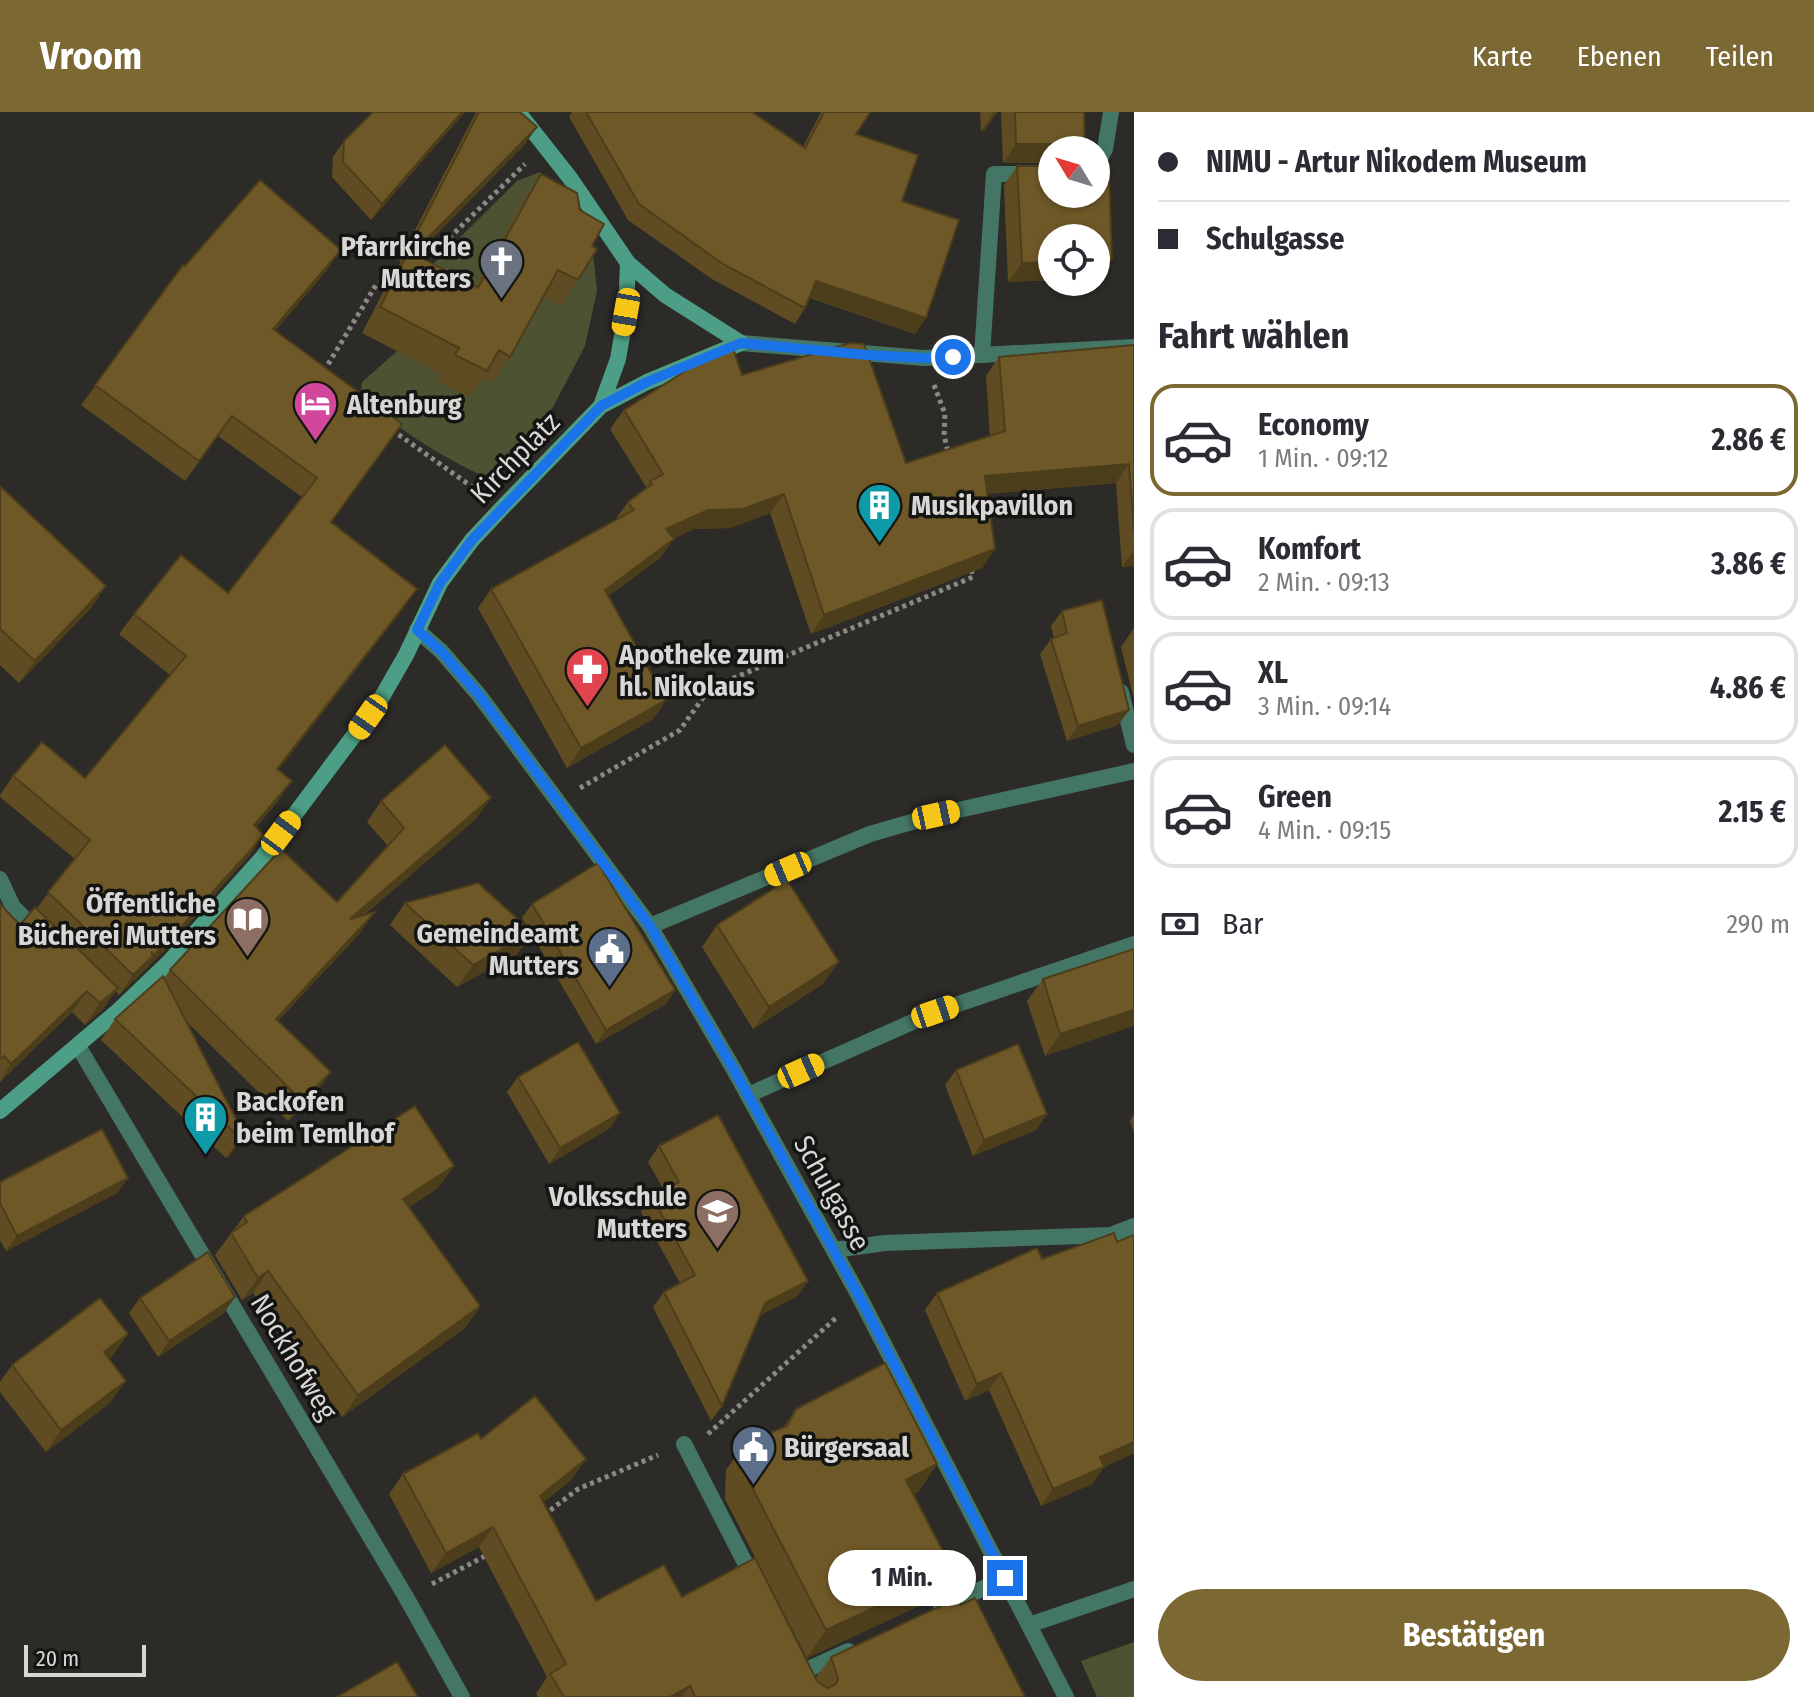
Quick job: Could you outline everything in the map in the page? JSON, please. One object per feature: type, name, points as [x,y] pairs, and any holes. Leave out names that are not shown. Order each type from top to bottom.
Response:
[{"type":"main road","name":"Kirchplatz","points":[[518,112],[545,144],[628,263],[665,295],[741,343]]},
{"type":"main road","name":"Kirchplatz","points":[[601,406],[618,359],[626,312],[628,263]]},
{"type":"main road","name":"Kirchplatz","points":[[0,1111],[78,1046],[114,1005],[206,922],[262,858],[379,702],[452,564],[502,508],[601,406],[647,382],[741,343]]},
{"type":"street","points":[[1107,136],[1111,112]]},
{"type":"street","points":[[982,355],[994,174],[1038,174]]},
{"type":"street","name":"Kirchplatz","points":[[741,343],[924,358],[1134,347]]},
{"type":"street","name":"Schulgasse","points":[[417,630],[441,651],[479,695],[650,926],[859,1296],[1066,1697]]},
{"type":"street","points":[[1117,675],[1134,745]]},
{"type":"street","points":[[650,926],[870,834],[936,815],[1134,771]]},
{"type":"street","points":[[0,879],[13,907],[55,949]]},
{"type":"street","points":[[748,1095],[935,1012],[1134,944]]},
{"type":"street","name":"Nockhofweg","points":[[78,1046],[406,1597],[462,1697]]},
{"type":"street","points":[[834,1250],[885,1243],[1111,1235],[1134,1226]]},
{"type":"street","points":[[684,1444],[760,1590]]},
{"type":"street","points":[[926,1615],[1005,1578]]},
{"type":"street","points":[[1029,1625],[1134,1589]]},
{"type":"street","points":[[813,1697],[799,1665],[857,1647]]},
{"type":"path","points":[[319,379],[376,285],[443,244],[545,144]]},
{"type":"path","points":[[924,358],[945,414],[944,435],[950,464]]},
{"type":"path","points":[[385,425],[502,508]]},
{"type":"path","points":[[560,802],[680,730],[710,688],[973,577],[970,563]]},
{"type":"path","points":[[541,1517],[578,1489],[712,1432],[859,1296]]},
{"type":"path","points":[[406,1597],[490,1553]]},
{"type":"green space","points":[[540,172],[592,245],[597,291],[585,346],[553,407],[507,463],[483,476],[434,450],[388,419],[361,394],[362,382],[396,352],[430,267],[517,181]]},
{"type":"green space","points":[[1134,1642],[1134,1697],[1097,1697],[1081,1661]]},
{"type":"building","points":[[373,112],[462,112],[382,204],[343,162],[344,141]]},
{"type":"building","points":[[479,112],[520,112],[537,127],[416,250],[410,246]]},
{"type":"building","points":[[586,112],[752,112],[805,148],[824,112],[870,113],[856,134],[918,155],[902,201],[959,220],[926,318],[816,281],[805,308],[723,264],[639,204]]},
{"type":"building","points":[[1015,112],[1084,112],[1085,136],[1038,136],[1038,144],[1016,144]]},
{"type":"building","points":[[1017,166],[1038,166],[1038,208],[1110,208],[1110,201],[1112,259],[1110,224],[1038,224],[1038,262],[1022,263]]},
{"type":"building","points":[[541,174],[577,193],[580,210],[604,224],[592,246],[597,249],[578,280],[558,270],[510,357],[499,350],[487,371],[455,355],[459,348],[380,307],[409,251],[478,288]]},
{"type":"building","points":[[260,180],[341,250],[273,329],[402,424],[331,522],[417,589],[277,769],[292,781],[254,825],[264,835],[175,934],[154,955],[151,952],[153,956],[133,975],[48,892],[90,840],[13,776],[42,742],[85,778],[186,656],[134,614],[181,555],[228,593],[317,478],[232,416],[199,461],[95,385],[183,265]]},
{"type":"building","points":[[850,343],[864,344],[906,463],[1005,431],[999,357],[1134,345],[1134,531],[1129,464],[985,476],[995,549],[824,615],[784,494],[743,509],[708,510],[666,529],[674,539],[605,590],[666,700],[581,748],[491,589],[634,510],[628,502],[652,484],[650,481],[663,474],[624,410],[717,351],[732,345],[742,375]]},
{"type":"building","points":[[0,486],[106,586],[35,661],[0,629]]},
{"type":"building","points":[[1102,600],[1129,710],[1078,726],[1051,639],[1067,633],[1062,611]]},
{"type":"building","points":[[445,745],[491,798],[350,919],[375,912],[276,1019],[331,1072],[302,1101],[170,970],[281,849],[337,902],[404,828],[381,801]]},
{"type":"building","points":[[598,863],[675,990],[606,1030],[532,904]]},
{"type":"building","points":[[787,880],[839,962],[769,1007],[717,925]]},
{"type":"building","points":[[478,883],[532,932],[473,965],[405,903]]},
{"type":"building","points":[[0,904],[20,925],[35,907],[118,988],[100,1003],[87,991],[11,1064],[4,1056],[0,1059]]},
{"type":"building","points":[[1134,949],[1134,1010],[1060,1034],[1043,979]]},
{"type":"building","points":[[163,976],[244,1135],[240,1138],[115,1019]]},
{"type":"building","points":[[578,1042],[620,1113],[560,1148],[518,1077]]},
{"type":"building","points":[[1018,1044],[1047,1114],[984,1140],[956,1070]]},
{"type":"building","points":[[415,1106],[454,1166],[403,1199],[480,1306],[358,1395],[268,1271],[258,1278],[231,1233],[247,1222],[244,1216]]},
{"type":"building","name":"Volksschule Mutters","points":[[718,1115],[808,1281],[765,1303],[722,1406],[664,1292],[695,1275],[652,1197],[679,1182],[659,1146]]},
{"type":"building","points":[[102,1129],[128,1178],[17,1236],[0,1203],[0,1182]]},
{"type":"building","points":[[1114,1233],[1117,1242],[1134,1235],[1134,1442],[1100,1457],[1104,1467],[1053,1489],[1001,1373],[977,1384],[937,1293],[1037,1248],[1042,1259]]},
{"type":"building","points":[[208,1252],[235,1297],[169,1341],[140,1298]]},
{"type":"building","points":[[100,1298],[128,1334],[104,1352],[126,1381],[61,1430],[12,1365]]},
{"type":"building","points":[[885,1363],[937,1464],[906,1480],[953,1571],[826,1630],[744,1472],[745,1443],[787,1426],[796,1409]]},
{"type":"building","points":[[535,1396],[586,1459],[540,1496],[596,1601],[664,1565],[682,1597],[755,1558],[817,1681],[827,1688],[836,1684],[838,1679],[831,1657],[958,1598],[961,1605],[975,1598],[1025,1697],[695,1697],[690,1686],[670,1697],[564,1697],[550,1674],[566,1664],[493,1527],[446,1553],[403,1474],[478,1433],[481,1439]]},
{"type":"building","points":[[397,1662],[418,1697],[337,1697]]},
{"type":"place","name":"Pfarrkirche Mutters","points":[[502,301]]},
{"type":"place","name":"Altenburg","points":[[316,443]]},
{"type":"place","name":"Musikpavillon","points":[[880,544]]},
{"type":"place","name":"Apotheke zum hl. Nikolaus","points":[[588,709]]},
{"type":"place","name":"Öffentliche Bücherei Mutters","points":[[247,958]]},
{"type":"place","name":"Gemeindeamt Mutters","points":[[610,988]]},
{"type":"place","name":"Backofen beim Temlhof","points":[[205,1156]]},
{"type":"place","name":"Volksschule Mutters","points":[[718,1251]]},
{"type":"place","name":"Bürgersaal","points":[[753,1486]]},
{"type":"route","points":[[953,357],[867,355],[741,343],[647,382],[601,406],[472,540],[440,583],[417,630],[441,651],[479,695],[650,926],[733,1068],[859,1296],[1005,1578]]}]
